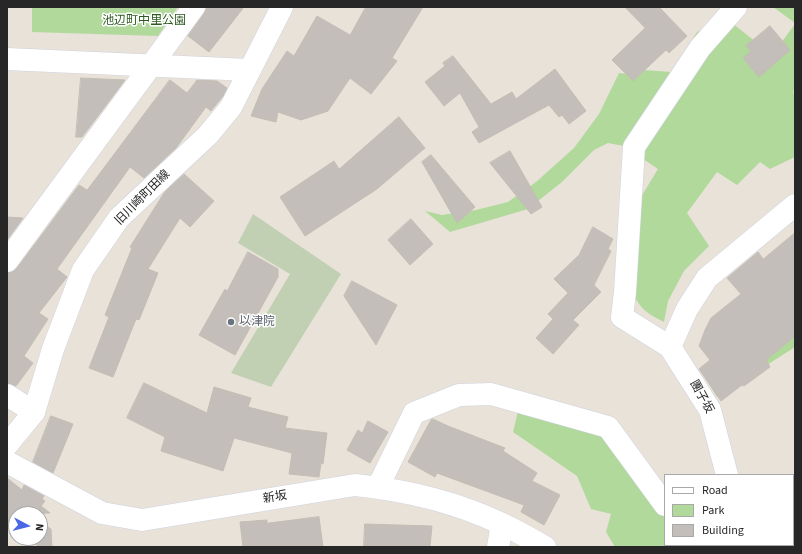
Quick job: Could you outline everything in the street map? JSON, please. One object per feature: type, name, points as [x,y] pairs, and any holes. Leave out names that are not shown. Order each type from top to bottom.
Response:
[{"type":"street","points":[[7,261],[194,7]]},
{"type":"street","name":"旧川崎町田線","points":[[7,445],[34,412],[53,349],[83,270],[120,218],[208,135],[231,106],[282,7]]},
{"type":"street","points":[[736,7],[700,48],[634,147],[625,292],[622,316],[670,347],[687,309],[707,278],[795,205]]},
{"type":"street","points":[[7,59],[249,70]]},
{"type":"street","name":"團子坂","points":[[670,347],[710,410],[727,474]]},
{"type":"street","points":[[378,487],[414,413],[458,395],[491,394],[608,428],[664,505]]},
{"type":"street","points":[[7,396],[34,412]]},
{"type":"street","name":"新坂","points":[[7,462],[102,513],[142,520],[355,485],[378,487],[445,502],[502,524],[545,547]]},
{"type":"street","points":[[498,547],[502,524]]},
{"type":"green space","name":"池辺町中里公園","points":[[32,7],[178,7],[158,36],[32,32]]},
{"type":"green space","points":[[773,7],[795,7],[795,23]]},
{"type":"green space","points":[[721,14],[772,55],[795,24],[795,89],[793,92],[795,97],[795,157],[770,169],[760,162],[737,185],[717,172],[687,213],[709,246],[684,271],[668,301],[664,322],[652,316],[640,305],[631,289],[638,202],[658,169],[624,146],[608,143],[594,150],[562,182],[528,209],[450,232],[425,211],[442,215],[476,210],[508,202],[536,182],[574,148],[599,114],[619,73],[636,75],[644,70],[671,72],[697,32],[710,26]]},
{"type":"green space","points":[[253,214],[341,274],[271,387],[231,373],[290,274],[238,243]]},
{"type":"green space","points":[[795,334],[795,347],[717,397],[709,384]]},
{"type":"green space","points":[[519,407],[605,428],[664,516],[664,546],[684,547],[615,547],[606,532],[611,514],[591,509],[577,476],[513,432]]},
{"type":"building","points":[[208,7],[244,7],[209,52],[188,36]]},
{"type":"building","points":[[366,7],[423,7],[392,58],[397,61],[371,94],[350,78],[328,111],[301,120],[278,112],[276,122],[251,116],[262,89],[287,51],[294,56],[317,16],[350,35]]},
{"type":"building","points":[[625,7],[659,7],[687,36],[669,53],[666,50],[633,81],[612,60],[645,28]]},
{"type":"building","points":[[770,26],[790,50],[759,77],[743,58],[751,51],[746,46]]},
{"type":"building","points":[[453,56],[491,104],[512,92],[516,99],[555,69],[586,111],[569,124],[562,115],[559,117],[549,105],[479,143],[472,132],[479,127],[460,93],[444,106],[425,82],[445,66],[443,63]]},
{"type":"building","points":[[81,78],[125,80],[82,137],[76,137]]},
{"type":"building","points":[[170,80],[187,93],[197,80],[217,81],[227,88],[223,96],[211,111],[206,107],[176,148],[144,178],[130,167],[57,269],[67,277],[39,313],[48,319],[24,356],[33,363],[16,386],[7,383],[7,273],[12,272],[17,268],[79,185],[87,190]]},
{"type":"building","points":[[399,117],[425,148],[377,189],[305,236],[280,197],[334,161],[339,169]]},
{"type":"building","points":[[510,151],[542,207],[531,214],[490,163]]},
{"type":"building","points":[[431,155],[475,207],[457,223],[422,162]]},
{"type":"building","points":[[184,174],[214,201],[190,227],[180,218],[148,269],[158,273],[139,320],[136,319],[113,377],[89,368],[109,317],[105,315],[132,248],[130,247],[164,193]]},
{"type":"building","points":[[7,217],[23,218],[7,240]]},
{"type":"building","points":[[411,219],[433,244],[410,265],[388,240]]},
{"type":"building","points":[[593,227],[613,239],[608,249],[611,251],[594,285],[601,292],[573,320],[579,325],[553,354],[536,338],[553,319],[548,314],[568,293],[554,279],[579,255]]},
{"type":"building","points":[[795,233],[795,336],[766,360],[770,367],[721,401],[699,369],[710,360],[699,346],[711,318],[741,294],[727,278],[758,252],[763,259]]},
{"type":"building","points":[[248,252],[278,269],[278,277],[235,355],[199,335],[225,289],[227,291]]},
{"type":"building","points":[[352,281],[397,305],[376,345],[344,296]]},
{"type":"building","points":[[144,383],[207,413],[214,387],[251,398],[248,407],[288,417],[285,428],[327,433],[323,464],[321,463],[319,477],[289,474],[292,453],[234,438],[223,471],[161,451],[165,437],[127,418]]},
{"type":"building","points":[[51,416],[73,424],[53,473],[33,462]]},
{"type":"building","points":[[433,419],[505,448],[503,451],[537,473],[532,481],[560,495],[544,525],[521,512],[524,505],[437,473],[435,477],[408,462],[431,420]]},
{"type":"building","points":[[368,421],[388,432],[370,463],[347,450],[358,430],[362,433]]},
{"type":"building","points":[[7,478],[22,490],[24,485],[44,496],[42,499],[45,501],[41,506],[8,506],[8,522]]},
{"type":"building","points":[[319,517],[323,547],[243,547],[240,522],[267,520],[267,523]]},
{"type":"building","points":[[365,524],[432,526],[430,547],[364,547]]},
{"type":"building","points":[[48,527],[51,529],[52,547],[38,546],[48,546]]},
{"type":"place","name":"以津院","points":[[231,322]]}]
